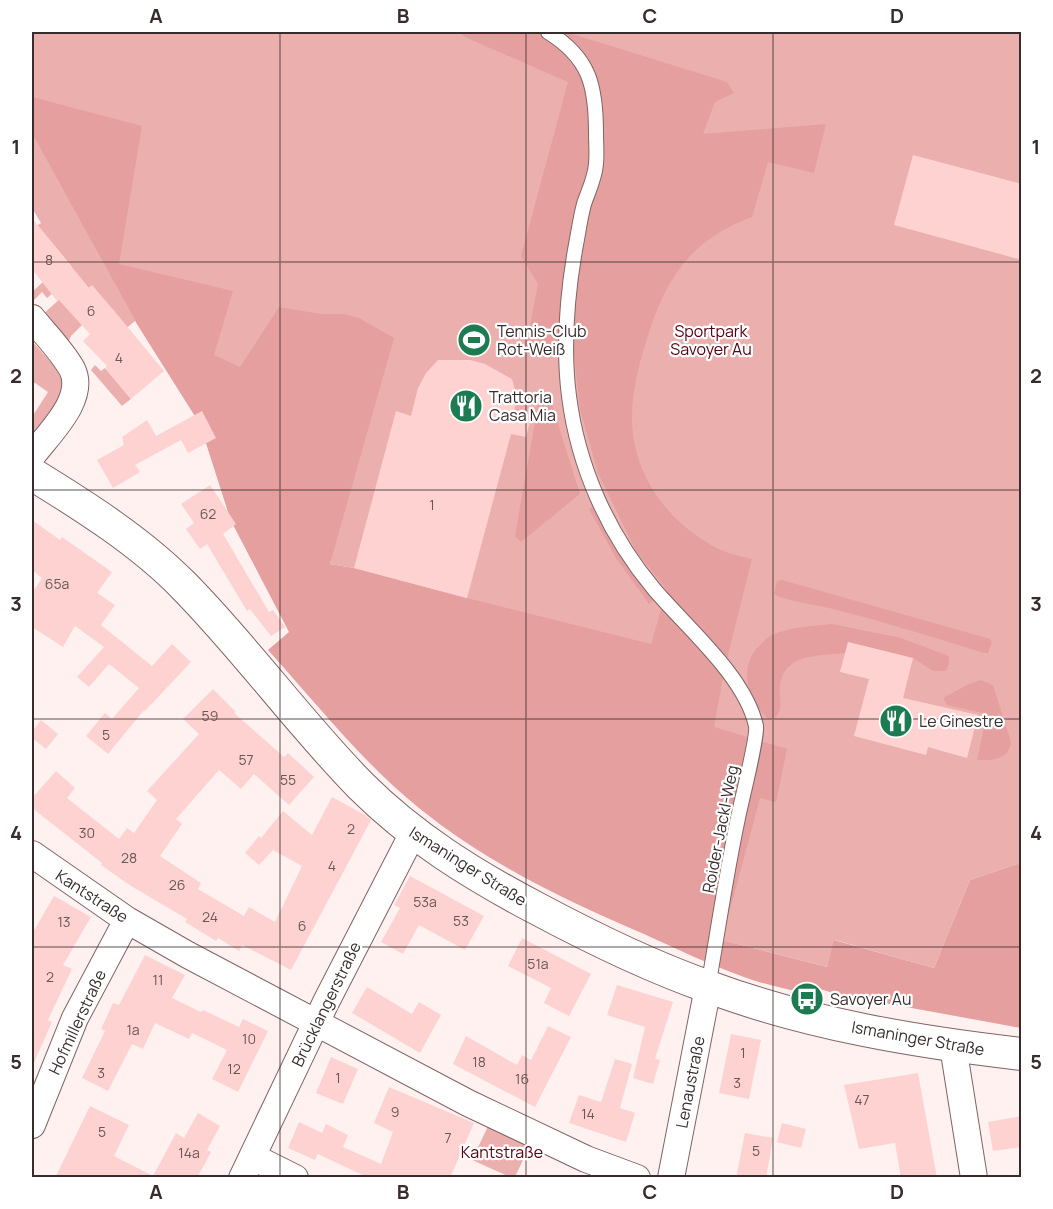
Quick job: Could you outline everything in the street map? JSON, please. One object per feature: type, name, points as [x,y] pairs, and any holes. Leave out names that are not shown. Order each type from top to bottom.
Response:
[{"type":"street","points":[[32,318],[67,362],[75,378],[76,386],[73,400],[32,456]]},
{"type":"street","name":"Ismaninger Straße","points":[[32,474],[122,533],[183,584],[240,646],[327,751],[382,806],[413,833],[498,888],[621,951],[708,987],[830,1022],[953,1046],[1022,1054]]},
{"type":"street","name":"Brücklangerstraße","points":[[248,1167],[317,1022],[413,833]]},
{"type":"street","name":"Kantstraße","points":[[32,854],[127,920],[188,955],[468,1103],[586,1159],[637,1178]]},
{"type":"street","name":"Hofmillerstraße","points":[[32,1125],[75,1018],[127,920]]},
{"type":"street","name":"Lenaustraße","points":[[671,1178],[708,987]]},
{"type":"street","points":[[953,1046],[974,1178]]},
{"type":"street","points":[[248,1167],[295,1178]]},
{"type":"lane","name":"Roider-Jackl-Weg","points":[[548,32],[569,47],[582,63],[593,87],[596,106],[597,166],[583,208],[574,252],[566,364],[576,435],[589,479],[623,547],[652,587],[719,659],[744,697],[756,728],[708,987]]},
{"type":"green space","name":"Sportpark Savoyer Au","points":[[32,32],[1021,32],[1021,867],[1017,864],[970,880],[934,968],[835,940],[827,967],[722,940],[467,598],[354,568],[330,564],[331,560],[231,521],[200,424],[135,321],[117,336],[115,312],[91,286],[67,308],[82,325],[71,336],[66,347],[41,316],[72,288],[67,281],[47,298],[42,292],[32,302],[32,292],[43,282],[48,287],[72,267],[48,238],[32,251],[32,229],[41,223],[32,208]]},
{"type":"green space","points":[[32,341],[56,369],[62,386],[57,401],[32,437],[32,417],[48,392],[32,381]]},
{"type":"green space","points":[[95,365],[101,371],[105,368],[131,399],[122,406],[91,370]]},
{"type":"green space","name":"Kantstraße","points":[[489,1124],[531,1143],[515,1177],[510,1177],[472,1160]]},
{"type":"shaded area","points":[[460,32],[566,32],[727,82],[734,93],[715,102],[703,134],[826,124],[814,173],[768,162],[752,217],[730,226],[711,238],[682,265],[661,300],[653,320],[640,361],[633,399],[632,418],[638,458],[655,493],[667,509],[696,536],[722,551],[752,559],[725,667],[714,727],[787,749],[776,802],[760,798],[722,940],[827,967],[834,940],[934,968],[970,880],[1017,864],[1022,867],[1021,1028],[857,998],[839,1001],[830,998],[830,992],[813,987],[810,995],[760,982],[706,962],[556,894],[499,863],[419,808],[378,772],[268,650],[289,632],[231,521],[200,424],[139,327],[32,133],[32,97],[142,126],[119,264],[233,291],[214,355],[240,367],[279,307],[359,318],[394,338],[330,564],[354,568],[651,644],[667,590],[636,551],[598,473],[580,409],[574,356],[527,341],[538,284],[521,256],[568,82],[465,37]]},
{"type":"shaded area","points":[[539,399],[551,402],[580,494],[521,542],[515,536]]},
{"type":"shaded area","points":[[593,507],[620,556],[653,600],[649,604],[616,558],[589,509]]},
{"type":"shaded area","points":[[782,580],[990,639],[992,642],[988,653],[984,653],[871,619],[786,599],[774,594],[777,581]]},
{"type":"shaded area","points":[[832,624],[901,638],[949,656],[949,664],[946,671],[933,671],[913,658],[848,642],[845,653],[810,657],[791,665],[784,672],[781,683],[779,711],[774,719],[768,719],[750,692],[747,672],[754,653],[768,638],[779,632]]},
{"type":"shaded area","points":[[981,680],[993,685],[1011,742],[1007,753],[988,760],[977,760],[987,714],[947,705],[943,698]]},
{"type":"building","points":[[913,155],[1022,184],[1022,260],[894,225]]},
{"type":"building","points":[[32,218],[89,288],[92,285],[164,371],[131,399],[105,368],[107,366],[83,341],[90,334],[59,300],[57,301],[32,269]]},
{"type":"building","points":[[438,360],[470,360],[485,364],[512,379],[517,397],[513,418],[530,421],[526,437],[511,434],[467,598],[354,568],[396,411],[411,416],[418,388],[426,373]]},
{"type":"building","points":[[202,411],[216,438],[188,453],[181,440],[135,465],[140,472],[113,488],[97,460],[124,445],[122,437],[147,420],[156,436]]},
{"type":"building","points":[[210,485],[236,524],[223,534],[269,612],[273,610],[285,627],[271,636],[250,609],[247,611],[207,544],[200,549],[186,529],[194,523],[181,504]]},
{"type":"building","points":[[32,520],[60,540],[62,537],[112,572],[97,593],[115,605],[101,625],[152,666],[172,644],[191,662],[144,710],[108,754],[86,736],[105,713],[112,719],[139,688],[109,664],[89,687],[77,677],[104,647],[75,626],[63,647],[32,627],[32,593],[42,578],[32,570]]},
{"type":"building","points":[[848,642],[913,658],[903,698],[978,715],[967,758],[928,747],[926,755],[854,736],[869,679],[840,672]]},
{"type":"building","points":[[213,689],[236,712],[234,713],[284,757],[288,753],[314,777],[289,805],[254,774],[241,789],[219,770],[176,819],[182,824],[160,856],[201,883],[198,889],[244,916],[249,907],[275,922],[302,866],[273,850],[259,865],[245,853],[259,836],[261,838],[283,811],[312,835],[332,797],[371,820],[291,970],[242,945],[239,951],[218,938],[216,941],[185,922],[187,919],[131,886],[101,865],[102,863],[32,808],[32,798],[56,771],[75,788],[67,798],[119,839],[127,828],[134,833],[157,800],[147,791],[199,734],[183,719]]},
{"type":"building","points":[[41,720],[58,734],[46,749],[32,738],[32,732]]},
{"type":"building","points":[[410,876],[484,916],[465,950],[419,925],[403,954],[381,942],[400,908],[394,905]]},
{"type":"building","points":[[54,896],[91,917],[63,965],[72,969],[48,1020],[52,1022],[32,1067],[32,934]]},
{"type":"building","points":[[522,938],[591,974],[569,1016],[544,1003],[551,988],[508,966]]},
{"type":"building","points":[[145,955],[185,975],[172,998],[239,1027],[243,1019],[268,1031],[238,1092],[212,1079],[227,1050],[192,1033],[189,1039],[155,1023],[143,1049],[132,1044],[108,1091],[82,1078],[105,1031],[101,1029],[113,1003],[119,1005]]},
{"type":"building","points":[[617,985],[673,1002],[655,1059],[660,1060],[653,1084],[633,1078],[645,1027],[607,1015]]},
{"type":"building","points":[[367,987],[412,1014],[419,1002],[441,1015],[420,1053],[352,1013]]},
{"type":"building","points":[[548,1026],[571,1037],[535,1107],[453,1064],[466,1036],[517,1065],[522,1055],[531,1060]]},
{"type":"building","points":[[731,1034],[761,1040],[749,1099],[719,1093]]},
{"type":"building","points":[[331,1057],[358,1069],[343,1104],[316,1093]]},
{"type":"building","points":[[615,1059],[632,1064],[620,1108],[635,1113],[626,1142],[569,1123],[579,1095],[601,1102]]},
{"type":"building","points":[[918,1073],[937,1178],[901,1178],[895,1143],[859,1149],[844,1085]]},
{"type":"building","points":[[389,1087],[474,1123],[450,1178],[369,1178],[318,1154],[315,1160],[288,1148],[299,1122],[322,1133],[326,1124],[348,1135],[343,1147],[381,1164],[393,1132],[374,1123]]},
{"type":"building","points":[[90,1106],[129,1125],[114,1156],[153,1176],[176,1133],[184,1138],[198,1113],[220,1126],[207,1150],[211,1152],[197,1178],[55,1178]]},
{"type":"building","points":[[1022,1116],[1022,1147],[993,1151],[988,1122]]},
{"type":"building","points":[[782,1123],[806,1129],[801,1148],[777,1142]]},
{"type":"building","points":[[745,1133],[773,1138],[766,1178],[736,1178]]},
{"type":"place","name":"Tennis-Club Rot-Weiß","points":[[474,340]]},
{"type":"place","name":"Trattoria Casa Mia","points":[[466,406]]},
{"type":"place","name":"Le Ginestre","points":[[896,721]]},
{"type":"place","name":"Savoyer Au","points":[[807,999]]}]
